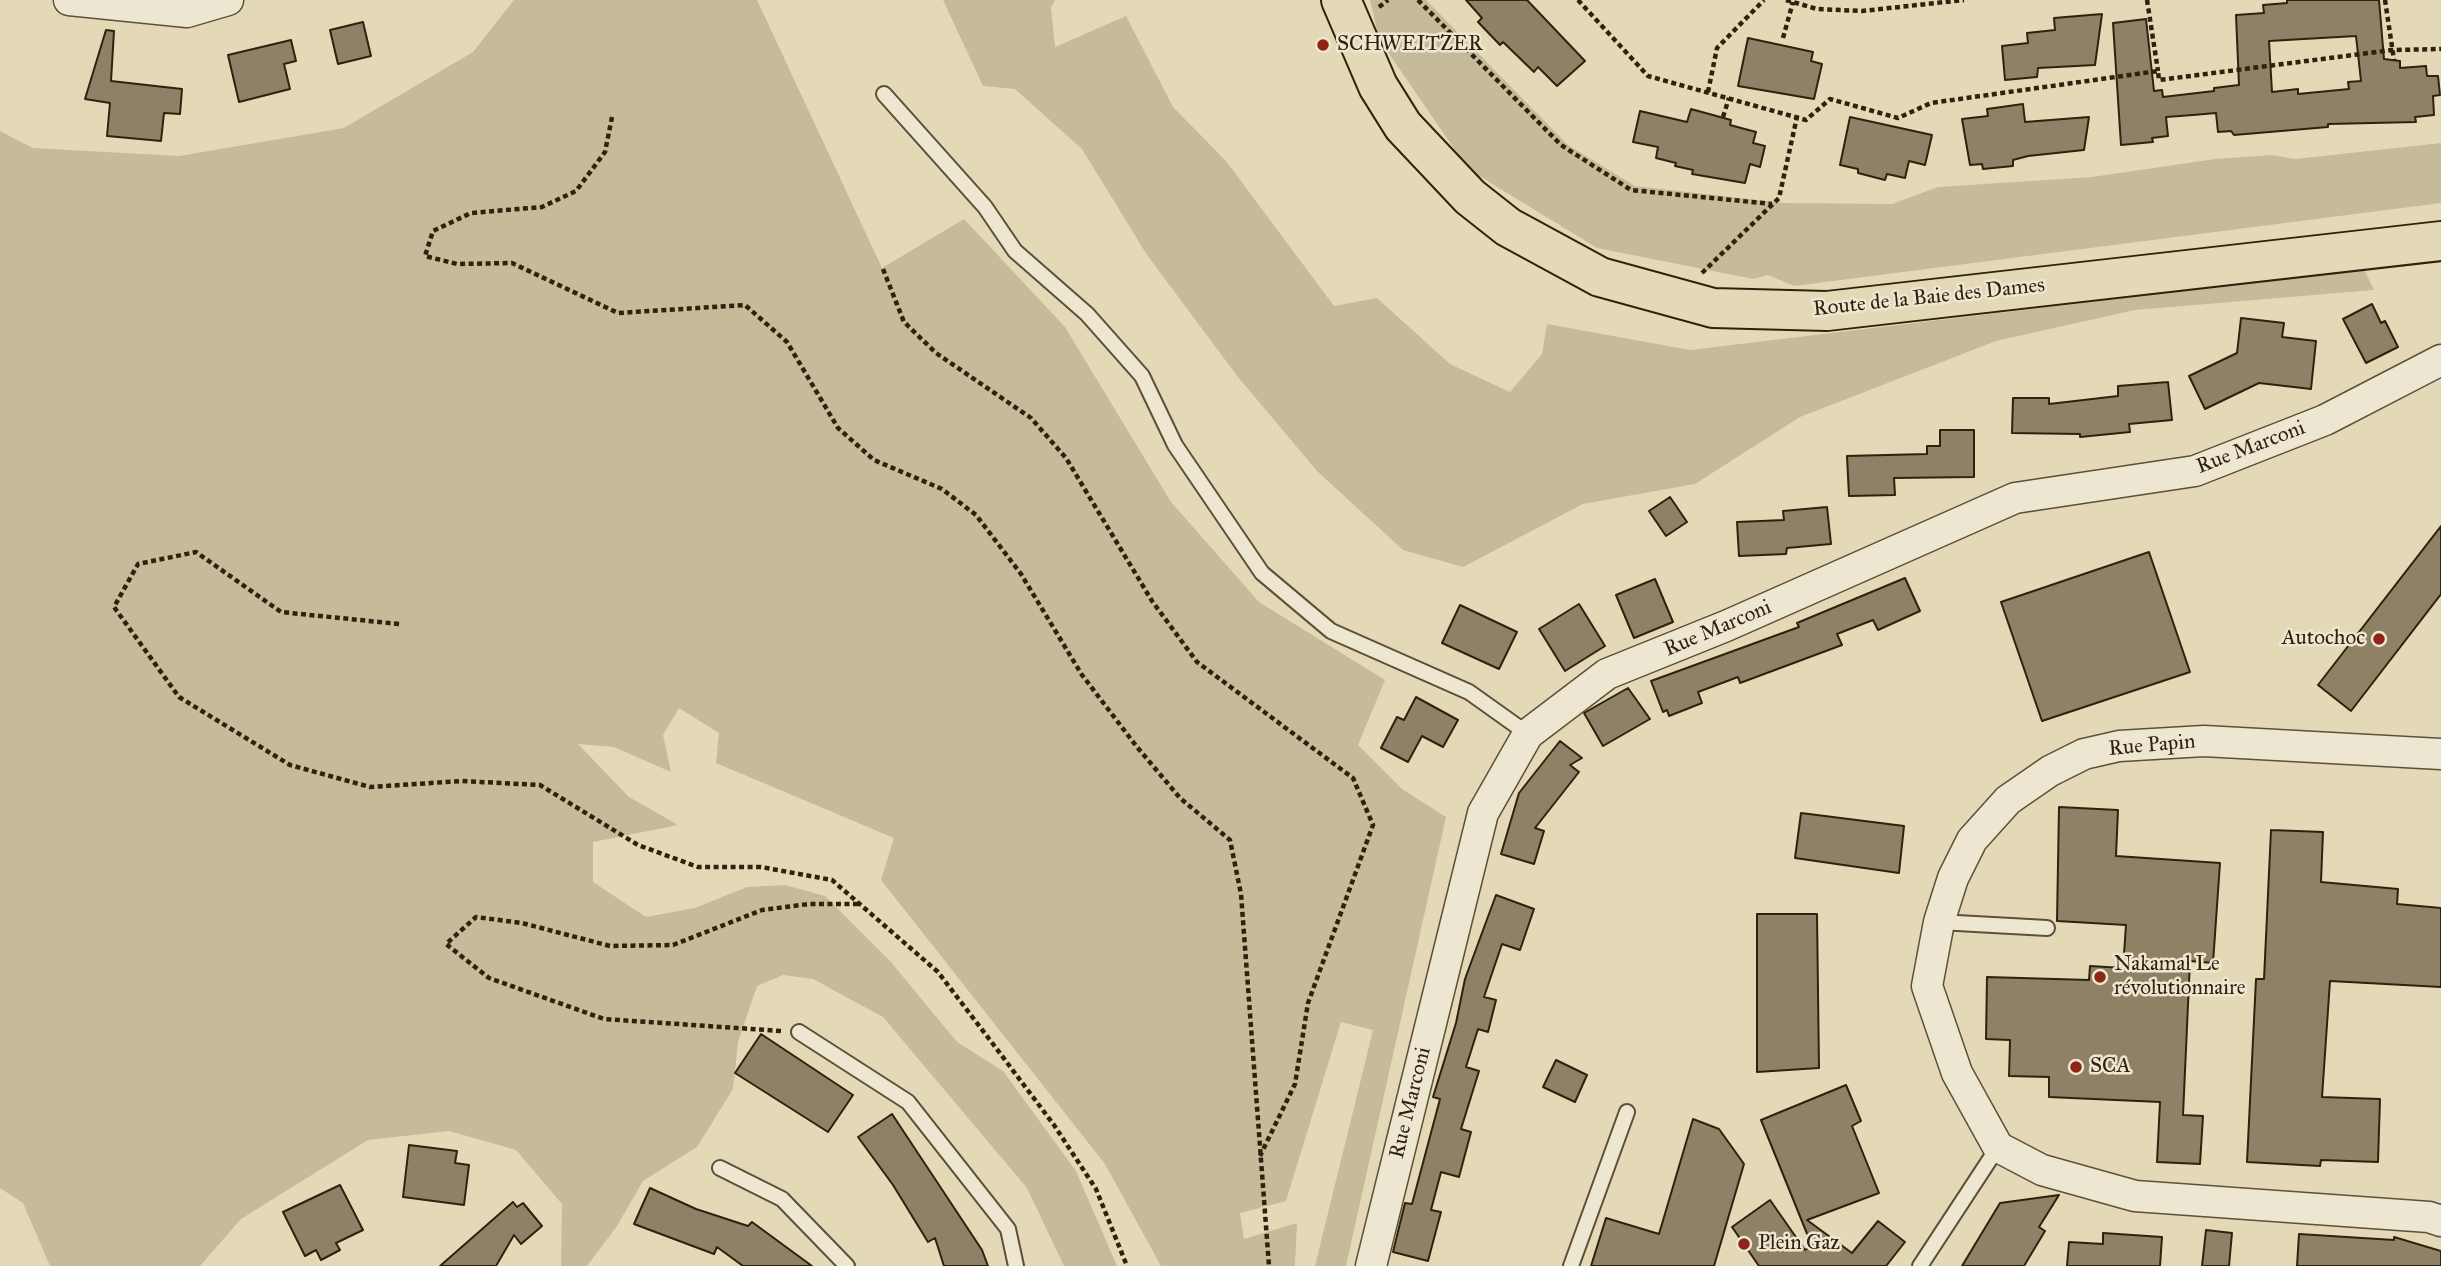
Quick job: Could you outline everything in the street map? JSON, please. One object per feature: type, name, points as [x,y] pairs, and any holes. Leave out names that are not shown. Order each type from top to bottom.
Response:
[{"type":"main road","name":"Route de la Baie des Dames","points":[[1340,0],[1378,86],[1403,126],[1470,197],[1508,228],[1600,277],[1713,308],[1827,311],[2441,241]]},
{"type":"street","points":[[69,0],[187,12],[228,0]]},
{"type":"street","name":"Rue Marconi","points":[[1371,1266],[1483,813],[1528,734],[1607,674],[1727,626],[2015,498],[2195,471],[2325,420],[2441,360]]},
{"type":"street","name":"Rue Papin","points":[[1998,1147],[1957,1073],[1927,986],[1939,922],[1953,878],[1972,840],[2008,800],[2050,771],[2084,754],[2119,746],[2162,741],[2216,741],[2441,754]]},
{"type":"street","points":[[1998,1147],[2042,1170],[2135,1196],[2429,1217],[2441,1221]]},
{"type":"lane","points":[[884,94],[985,206],[1015,251],[1087,314],[1142,376],[1175,444],[1262,573],[1331,631],[1468,692],[1528,734]]},
{"type":"lane","points":[[1939,922],[2047,928]]},
{"type":"lane","points":[[799,1032],[908,1102],[1008,1229],[1016,1266]]},
{"type":"lane","points":[[1571,1266],[1628,1112]]},
{"type":"lane","points":[[1920,1266],[1998,1147]]},
{"type":"lane","points":[[720,1168],[782,1199],[847,1266]]},
{"type":"path","points":[[1418,0],[1561,145],[1631,190],[1772,204]]},
{"type":"path","points":[[1578,0],[1648,76],[1807,120],[1830,99],[1898,118],[1931,103],[2158,71]]},
{"type":"path","points":[[1708,92],[1717,48],[1764,0]]},
{"type":"path","points":[[1786,0],[1817,9],[1862,11],[1964,0]]},
{"type":"path","points":[[2147,0],[2159,80],[2392,50],[2441,50]]},
{"type":"path","points":[[2385,0],[2393,60]]},
{"type":"path","points":[[1783,38],[1793,2]]},
{"type":"path","points":[[1723,117],[1729,98]]},
{"type":"path","points":[[612,117],[605,152],[576,191],[542,207],[471,213],[433,231],[425,256],[457,264],[512,263],[618,313],[745,305],[787,342],[838,428],[874,460],[942,489],[976,515],[1021,574],[1082,675],[1137,747],[1180,798],[1230,840],[1242,907],[1269,1266]]},
{"type":"path","points":[[1701,274],[1779,198],[1797,117]]},
{"type":"path","points":[[883,269],[904,322],[936,353],[1031,418],[1066,458],[1152,601],[1197,662],[1353,778],[1373,825],[1308,1003],[1295,1084],[1260,1157]]},
{"type":"path","points":[[398,624],[281,612],[196,552],[138,564],[114,607],[179,697],[290,765],[370,787],[462,781],[540,785],[650,849],[698,867],[761,867],[832,880],[937,972],[1054,1125],[1096,1189],[1127,1266]]},
{"type":"path","points":[[799,1032],[604,1019],[489,978],[446,944],[476,917],[522,923],[610,946],[673,945],[762,910],[809,904],[860,904]]},
{"type":"shaded area","points":[[514,0],[757,0],[882,268],[964,219],[1065,327],[1171,502],[1259,602],[1385,680],[1358,745],[1402,789],[1446,817],[1346,1266],[1315,1266],[1373,1030],[1341,1022],[1286,1201],[1240,1213],[1244,1239],[1297,1223],[1295,1266],[1161,1266],[1105,1164],[881,880],[894,838],[716,763],[719,733],[679,708],[663,735],[671,772],[614,747],[578,744],[629,797],[678,825],[593,842],[593,882],[646,917],[695,908],[747,887],[785,885],[825,896],[891,962],[957,1042],[1003,1071],[1076,1171],[1117,1266],[1064,1266],[1027,1188],[883,1017],[813,979],[783,975],[757,986],[738,1042],[733,1089],[697,1147],[643,1181],[617,1226],[587,1266],[561,1266],[562,1204],[516,1150],[449,1131],[368,1140],[241,1219],[200,1266],[50,1266],[23,1203],[0,1188],[0,131],[33,148],[179,156],[344,128],[473,52]]},
{"type":"shaded area","points":[[943,0],[1055,0],[1051,8],[1055,47],[1126,16],[1173,107],[1226,161],[1334,306],[1377,298],[1450,364],[1510,392],[1542,354],[1547,324],[1690,350],[2364,269],[2374,290],[2135,310],[1996,341],[1800,417],[1695,484],[1583,504],[1463,567],[1403,550],[1317,471],[1238,377],[1147,255],[1082,149],[1015,89],[983,86]]},
{"type":"shaded area","points":[[1370,0],[1426,0],[1568,145],[1635,186],[1785,203],[1892,204],[1938,187],[2092,177],[2215,159],[2272,155],[2295,159],[2441,143],[2441,203],[1794,286],[1768,275],[1753,279],[1597,248],[1468,169],[1379,39]]},
{"type":"building","points":[[1466,0],[1527,0],[1585,61],[1557,86],[1538,67],[1534,72],[1503,42],[1500,45],[1478,22],[1482,18]]},
{"type":"building","points":[[2287,0],[2379,0],[2384,59],[2400,61],[2400,68],[2426,66],[2427,76],[2438,76],[2440,95],[2433,96],[2434,115],[2415,117],[2416,122],[2328,124],[2328,127],[2234,135],[2231,131],[2218,132],[2216,113],[2166,117],[2168,136],[2152,138],[2153,142],[2121,145],[2113,23],[2146,19],[2154,91],[2162,90],[2163,97],[2239,85],[2236,15],[2264,13],[2263,5],[2287,3]],"holes":[[[2356,36],[2361,81],[2348,82],[2349,89],[2298,94],[2298,89],[2272,92],[2269,41]]]},
{"type":"building","points":[[2102,14],[2095,65],[2038,68],[2037,77],[2005,80],[2002,46],[2028,43],[2027,33],[2055,30],[2054,18]]},
{"type":"building","points":[[363,22],[371,56],[338,64],[330,30]]},
{"type":"building","points":[[106,30],[114,31],[111,81],[182,89],[180,114],[164,113],[161,141],[107,136],[110,103],[85,99]]},
{"type":"building","points":[[1748,38],[1813,52],[1811,61],[1822,64],[1814,99],[1738,86]]},
{"type":"building","points":[[291,40],[296,61],[284,64],[290,89],[239,102],[228,55]]},
{"type":"building","points":[[2023,104],[2025,122],[2089,117],[2084,150],[2028,156],[2013,160],[2013,166],[1983,169],[1982,164],[1970,165],[1962,119],[1988,116],[1987,109]]},
{"type":"building","points":[[1691,109],[1731,120],[1730,125],[1756,132],[1753,143],[1765,146],[1760,167],[1750,164],[1745,183],[1692,174],[1693,170],[1656,158],[1658,147],[1633,142],[1640,111],[1687,122]]},
{"type":"building","points":[[1850,117],[1932,135],[1925,165],[1909,161],[1905,178],[1887,174],[1885,180],[1840,165]]},
{"type":"building","points":[[2372,304],[2381,323],[2385,321],[2398,347],[2366,363],[2343,319]]},
{"type":"building","points":[[2241,318],[2284,323],[2282,337],[2316,341],[2311,389],[2259,383],[2205,409],[2189,376],[2237,353]]},
{"type":"building","points":[[2168,382],[2172,420],[2129,424],[2130,432],[2080,437],[2080,434],[2012,433],[2013,398],[2049,398],[2049,404],[2118,396],[2118,386]]},
{"type":"building","points":[[1940,430],[1974,430],[1974,477],[1894,478],[1895,495],[1849,496],[1847,456],[1927,454],[1927,446],[1940,446]]},
{"type":"building","points":[[1670,497],[1687,522],[1666,536],[1649,511]]},
{"type":"building","points":[[1827,507],[1831,544],[1787,548],[1786,554],[1739,556],[1737,522],[1784,520],[1783,511]]},
{"type":"building","name":"Autochoc","points":[[2441,526],[2441,594],[2351,711],[2318,685]]},
{"type":"building","points":[[2149,552],[2190,672],[2042,721],[2001,602]]},
{"type":"building","points":[[1905,578],[1920,611],[1878,630],[1873,620],[1837,634],[1842,645],[1740,683],[1738,677],[1698,692],[1702,703],[1669,716],[1667,710],[1663,712],[1651,681],[1799,627],[1797,623]]},
{"type":"building","points":[[1655,579],[1673,622],[1634,638],[1616,595]]},
{"type":"building","points":[[1579,604],[1605,646],[1565,671],[1539,629]]},
{"type":"building","points":[[1460,605],[1517,632],[1499,669],[1442,643]]},
{"type":"building","points":[[1628,688],[1650,719],[1603,746],[1584,713]]},
{"type":"building","points":[[1416,697],[1458,720],[1443,747],[1422,736],[1408,762],[1381,748],[1397,717],[1404,720]]},
{"type":"building","points":[[1560,741],[1582,758],[1570,765],[1579,772],[1535,828],[1544,831],[1534,864],[1501,854],[1519,793]]},
{"type":"building","points":[[2059,807],[2118,810],[2116,856],[2220,863],[2213,963],[2190,961],[2183,1115],[2203,1116],[2200,1164],[2157,1162],[2160,1102],[2049,1097],[2049,1077],[2009,1076],[2010,1040],[1986,1039],[1987,977],[2089,980],[2090,966],[2123,968],[2126,925],[2057,921]]},
{"type":"building","points":[[1801,813],[1904,826],[1899,873],[1795,858]]},
{"type":"building","points":[[2271,830],[2323,832],[2321,882],[2398,889],[2397,904],[2441,908],[2441,987],[2330,981],[2322,1097],[2380,1099],[2378,1162],[2321,1160],[2320,1166],[2247,1162],[2256,979],[2264,979]]},
{"type":"building","points":[[1496,895],[1534,909],[1520,950],[1502,944],[1484,997],[1496,1000],[1488,1032],[1478,1029],[1466,1067],[1479,1071],[1461,1129],[1471,1132],[1459,1177],[1441,1172],[1431,1210],[1441,1212],[1428,1261],[1393,1252],[1405,1203],[1412,1204],[1440,1099],[1433,1097],[1456,1023],[1465,979]]},
{"type":"building","points":[[1757,914],[1817,914],[1819,1068],[1757,1072]]},
{"type":"building","points":[[761,1034],[853,1095],[828,1132],[735,1073]]},
{"type":"building","points":[[1556,1060],[1587,1075],[1575,1102],[1543,1087]]},
{"type":"building","points":[[1846,1085],[1861,1121],[1852,1126],[1879,1193],[1807,1220],[1852,1253],[1878,1221],[1905,1242],[1886,1266],[1759,1266],[1732,1227],[1770,1200],[1805,1250],[1812,1246],[1761,1120]]},
{"type":"building","points":[[892,1114],[982,1250],[988,1266],[944,1266],[935,1238],[928,1242],[893,1185],[858,1137]]},
{"type":"building","points":[[1693,1119],[1719,1129],[1744,1164],[1714,1266],[1591,1266],[1606,1218],[1659,1234]]},
{"type":"building","points":[[409,1145],[457,1151],[455,1163],[469,1165],[464,1205],[403,1197]]},
{"type":"building","points":[[340,1185],[363,1230],[336,1243],[340,1250],[321,1260],[316,1250],[305,1256],[283,1212]]},
{"type":"building","points":[[650,1188],[696,1209],[748,1226],[752,1222],[812,1266],[743,1266],[717,1247],[714,1254],[634,1224]]},
{"type":"building","points":[[2059,1195],[2039,1227],[2045,1231],[2024,1266],[1962,1266],[2000,1203]]},
{"type":"building","points":[[513,1202],[517,1207],[523,1203],[542,1226],[521,1244],[514,1235],[496,1266],[440,1266]]},
{"type":"building","points":[[2206,1230],[2232,1233],[2229,1266],[2202,1266]]},
{"type":"building","points":[[2103,1233],[2162,1237],[2160,1266],[2067,1266],[2069,1242],[2103,1244]]},
{"type":"building","points":[[2299,1234],[2394,1240],[2394,1237],[2441,1251],[2441,1266],[2297,1266]]},
{"type":"place","name":"SCHWEITZER","points":[[1323,45]]},
{"type":"place","name":"Autochoc","points":[[2379,639]]},
{"type":"place","name":"Nakamal Le révolutionnaire","points":[[2100,977]]},
{"type":"place","name":"SCA","points":[[2076,1067]]},
{"type":"place","name":"Plein Gaz","points":[[1744,1244]]}]
